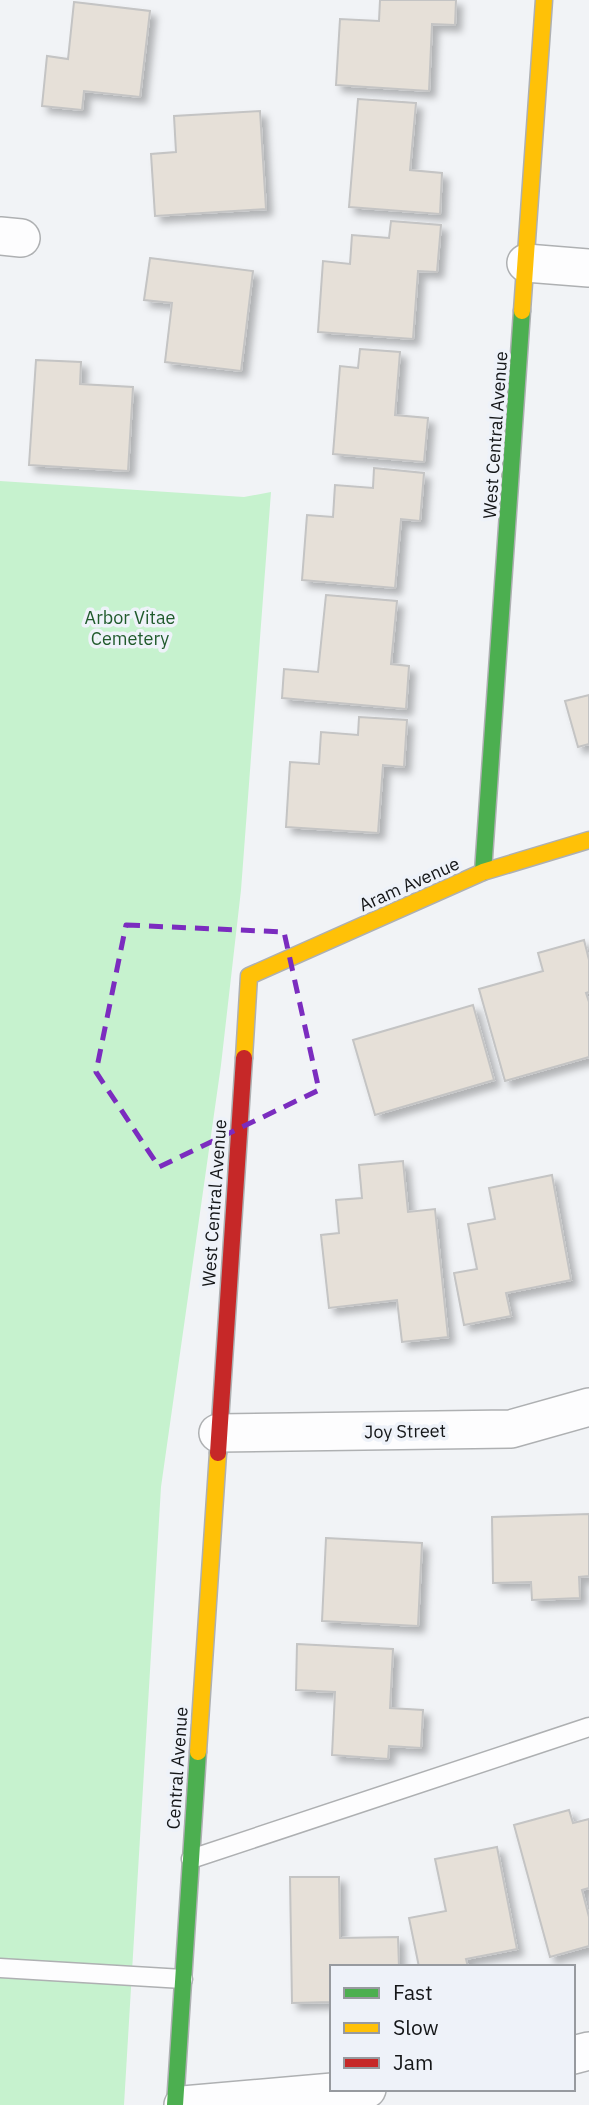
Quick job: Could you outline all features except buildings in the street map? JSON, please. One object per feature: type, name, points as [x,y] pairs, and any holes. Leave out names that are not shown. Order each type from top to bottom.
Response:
[{"type":"street","name":"West Central Avenue","points":[[483,872],[544,0]]},
{"type":"street","points":[[526,263],[589,268]]},
{"type":"street","name":"Aram Avenue","points":[[249,976],[483,872],[589,840]]},
{"type":"street","name":"West Central Avenue","points":[[218,1433],[249,976]]},
{"type":"street","name":"Joy Street","points":[[218,1433],[511,1429],[589,1406]]},
{"type":"street","name":"Central Avenue","points":[[175,2105],[218,1433]]},
{"type":"street","points":[[183,2105],[344,2091]]},
{"type":"lane","points":[[191,1859],[589,1727]]},
{"type":"lane","points":[[0,1968],[183,1979]]},
{"type":"highlighted area","points":[[126,925],[284,932],[319,1090],[159,1167],[96,1072]]},
{"type":"green space","name":"Arbor Vitae Cemetery","points":[[0,481],[244,497],[271,492],[241,890],[221,1065],[161,1487],[124,2105],[0,2105]]},
{"type":"traffic: fast","points":[[483,872],[522,311]]},
{"type":"traffic: fast","points":[[175,2105],[198,1752]]},
{"type":"traffic: slow","points":[[522,311],[544,0]]},
{"type":"traffic: slow","points":[[244,1058],[249,976],[483,872],[589,840]]},
{"type":"traffic: slow","points":[[198,1752],[218,1453]]},
{"type":"traffic: jam","points":[[218,1453],[244,1058]]}]
